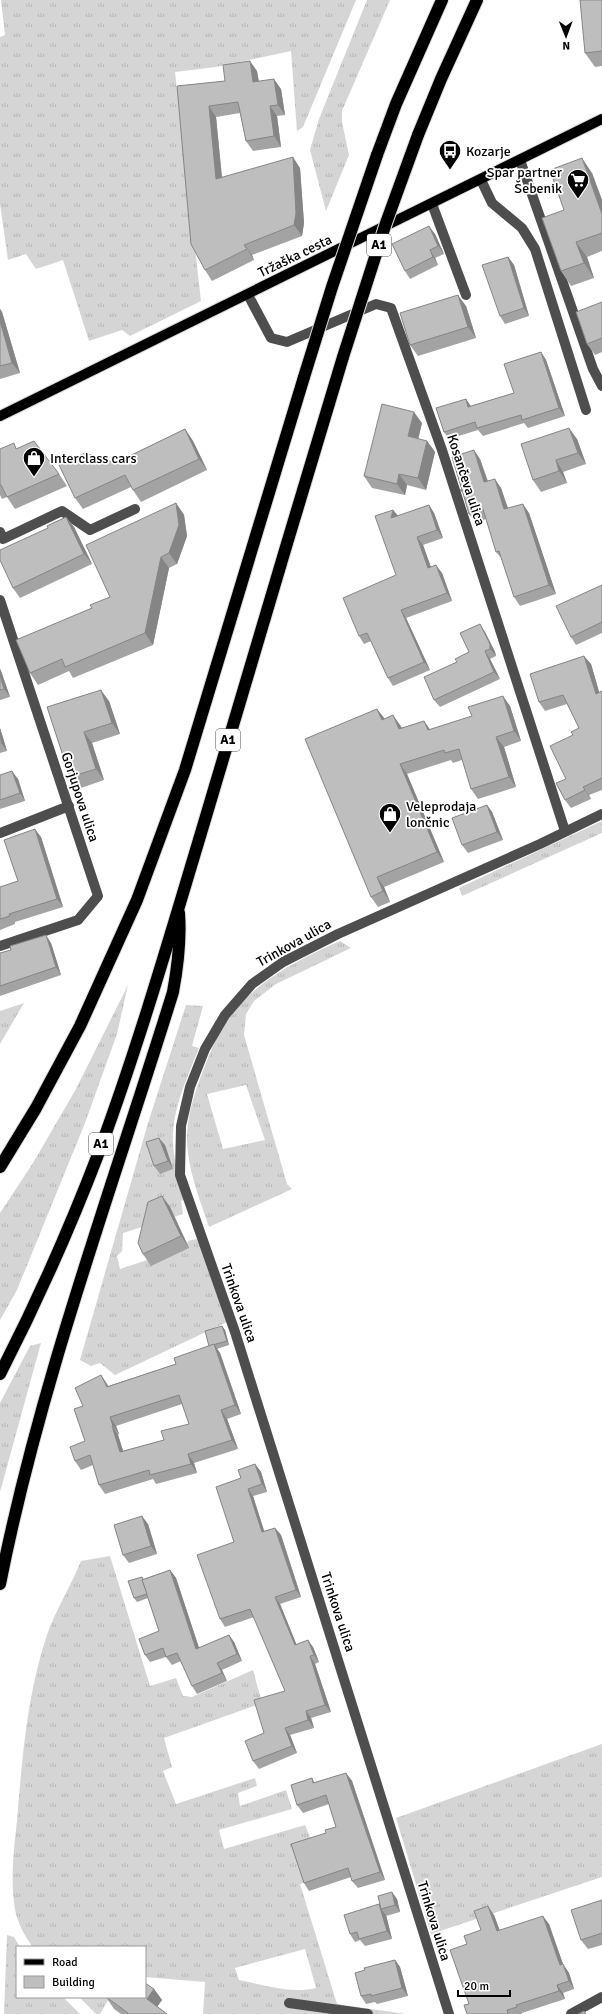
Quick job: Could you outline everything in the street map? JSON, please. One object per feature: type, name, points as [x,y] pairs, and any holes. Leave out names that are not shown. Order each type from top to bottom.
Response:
[{"type":"highway","name":"A1","points":[[0,1167],[36,1108],[80,1026],[137,900],[185,770],[339,264],[396,104],[442,0]]},
{"type":"highway","name":"A1","points":[[0,1374],[44,1283],[95,1161],[129,1066],[179,906],[343,357],[386,223],[418,135],[444,72],[477,0]]},
{"type":"highway","points":[[0,1584],[22,1483],[59,1347],[173,992],[179,958],[181,934],[179,906]]},
{"type":"main road","name":"Tržaška cesta","points":[[0,416],[602,119]]},
{"type":"street","points":[[520,160],[590,361],[602,386]]},
{"type":"street","points":[[481,180],[492,203],[522,228],[535,249],[586,410]]},
{"type":"street","points":[[432,204],[466,295]]},
{"type":"street","name":"Kosančeva ulica","points":[[248,294],[271,338],[287,342],[376,304],[391,308],[442,450],[565,831]]},
{"type":"street","points":[[0,532],[3,539],[62,511],[90,530],[135,509]]},
{"type":"street","name":"Gorjupova ulica","points":[[0,600],[98,896],[78,920],[0,946]]},
{"type":"street","points":[[0,833],[69,806]]},
{"type":"street","name":"Trinkova ulica","points":[[449,2014],[235,1332],[180,1176],[181,1126],[190,1087],[205,1049],[225,1015],[252,984],[283,962],[338,934],[602,814]]},
{"type":"street","points":[[571,2014],[602,1997]]},
{"type":"street","points":[[290,2003],[368,2014]]},
{"type":"green space","points":[[1,0],[356,0],[303,127],[297,131],[291,51],[216,67],[175,72],[201,301],[130,336],[122,330],[89,341],[63,260],[36,269],[26,254],[8,260],[0,204],[0,37],[5,35]]},
{"type":"green space","points":[[367,0],[390,0],[342,111],[342,122],[349,155],[326,211],[310,150],[319,119]]},
{"type":"green space","points":[[602,821],[602,833],[462,896],[459,888]]},
{"type":"green space","points":[[340,941],[351,948],[276,984],[254,1001],[246,1014],[244,1035],[287,1184],[292,1189],[209,1227],[191,1172],[187,1134],[195,1095],[218,1035],[232,1013],[255,990],[296,962]],"holes":[[[246,1085],[265,1140],[223,1149],[207,1094]]]},
{"type":"green space","points":[[128,985],[117,1034],[85,1123],[17,1290],[0,1320],[0,1213],[33,1163],[76,1089]]},
{"type":"green space","points":[[24,1003],[0,1044],[0,1011]]},
{"type":"green space","points":[[186,1005],[203,1006],[192,1046],[199,1048],[179,1100],[174,1127],[173,1140],[175,1160],[188,1198],[181,1201],[183,1214],[123,1233],[122,1251],[117,1256],[120,1269],[186,1247],[188,1241],[196,1239],[200,1242],[227,1322],[115,1375],[100,1363],[91,1366],[80,1360],[148,1123]]},
{"type":"green space","points":[[41,1343],[0,1492],[0,1403],[30,1346]]},
{"type":"green space","points":[[110,1556],[150,1686],[176,1678],[183,1696],[192,1697],[253,1670],[262,1703],[164,1738],[172,1767],[163,1771],[176,1804],[255,1778],[257,1786],[238,1793],[240,1806],[286,1790],[292,1809],[219,1830],[224,1849],[305,1825],[313,1844],[306,1882],[300,1884],[337,2004],[406,2014],[203,2014],[205,1982],[146,1977],[146,1946],[32,1946],[18,1919],[15,1909],[13,1888],[14,1853],[26,1727],[40,1657],[55,1616],[81,1561]],"holes":[[[305,1949],[316,1988],[307,1990],[287,1989],[239,1980],[235,1968]]]},
{"type":"green space","points":[[602,1744],[602,1877],[431,1934],[396,1818]]},
{"type":"green space","points":[[7,1935],[14,1937],[19,1946],[16,1946],[16,1998],[64,1998],[80,2014],[4,2014]]},
{"type":"green space","points":[[80,1998],[109,1998],[100,2014],[96,2014]]},
{"type":"building","points":[[580,0],[602,0],[602,51],[585,53]]},
{"type":"building","points":[[250,61],[253,82],[274,79],[278,105],[270,106],[274,136],[246,141],[238,102],[209,106],[216,179],[293,157],[296,213],[294,225],[244,245],[247,249],[205,270],[191,244],[177,86],[225,81],[223,65]]},
{"type":"building","points":[[582,158],[602,214],[602,233],[576,242],[584,263],[561,271],[542,218],[564,210],[550,170]]},
{"type":"building","points":[[429,226],[438,246],[430,250],[433,257],[405,271],[392,244]]},
{"type":"building","points":[[508,257],[524,308],[500,316],[482,265]]},
{"type":"building","points":[[458,295],[468,327],[410,345],[400,313]]},
{"type":"building","points":[[602,302],[602,338],[587,344],[576,312]]},
{"type":"building","points":[[0,321],[12,363],[0,366]]},
{"type":"building","points":[[541,352],[559,408],[522,420],[521,415],[477,428],[475,422],[444,432],[436,408],[466,399],[468,407],[514,393],[504,364]]},
{"type":"building","points":[[382,404],[414,412],[408,436],[427,441],[418,478],[399,474],[397,484],[364,476]]},
{"type":"building","points":[[569,428],[578,453],[556,460],[559,471],[533,480],[521,444]]},
{"type":"building","points":[[185,429],[199,459],[133,490],[125,475],[75,498],[59,465],[85,453],[115,463]]},
{"type":"building","points":[[34,441],[59,474],[7,497],[0,485],[0,449],[14,443],[16,449]]},
{"type":"building","points":[[474,450],[484,482],[495,479],[504,509],[523,504],[549,585],[514,597],[499,551],[496,552],[483,509],[469,514],[463,493],[466,492],[460,490],[462,490],[452,457]]},
{"type":"building","points":[[176,503],[179,525],[169,553],[161,557],[145,633],[65,667],[62,659],[30,673],[16,640],[92,608],[90,605],[110,597],[86,545]]},
{"type":"building","points":[[429,505],[437,530],[417,537],[428,568],[436,565],[447,593],[401,610],[424,662],[388,678],[367,633],[359,636],[343,598],[396,575],[375,516],[393,510],[391,518]]},
{"type":"building","points":[[66,517],[84,554],[13,588],[0,560],[0,550],[48,528],[47,526]]},
{"type":"building","points":[[602,585],[602,622],[571,637],[556,606]]},
{"type":"building","points":[[480,624],[490,644],[490,649],[485,651],[494,672],[434,700],[424,677],[457,662],[455,659],[469,652],[460,633]]},
{"type":"building","points":[[584,656],[596,694],[602,691],[602,778],[583,787],[585,790],[565,800],[556,783],[566,779],[550,746],[573,735],[571,732],[579,728],[563,695],[539,702],[530,674]]},
{"type":"building","points":[[0,676],[4,689],[0,690]]},
{"type":"building","points":[[101,690],[112,723],[84,732],[96,769],[70,777],[47,707]]},
{"type":"building","points":[[503,696],[514,731],[496,737],[509,777],[471,789],[459,749],[445,753],[444,750],[400,764],[437,852],[377,877],[383,891],[371,897],[305,739],[377,709],[382,720],[393,715],[399,729],[424,721],[428,730],[472,716],[468,707]]},
{"type":"building","points":[[12,771],[20,793],[0,800],[0,775]]},
{"type":"building","points":[[487,805],[497,832],[462,845],[452,818]]},
{"type":"building","points":[[35,829],[57,899],[9,914],[10,916],[0,919],[0,887],[18,881],[4,840]]},
{"type":"building","points":[[46,935],[56,967],[0,986],[0,953],[11,950],[10,946]]},
{"type":"building","points":[[159,1138],[168,1161],[154,1166],[146,1142]]},
{"type":"building","points":[[162,1196],[181,1236],[143,1254],[138,1243],[148,1202]]},
{"type":"building","points":[[222,1326],[227,1341],[209,1346],[205,1331]]},
{"type":"building","points":[[214,1344],[235,1405],[221,1410],[232,1440],[188,1454],[191,1464],[150,1475],[149,1470],[99,1485],[90,1455],[75,1461],[70,1447],[85,1441],[74,1409],[83,1406],[75,1388],[101,1375],[107,1387],[176,1364],[174,1358]],"holes":[[[179,1395],[189,1424],[161,1431],[164,1440],[120,1452],[110,1417]]]},
{"type":"building","points":[[255,1464],[262,1484],[248,1489],[262,1532],[275,1528],[296,1590],[275,1597],[295,1645],[308,1640],[314,1655],[310,1656],[325,1705],[306,1711],[308,1720],[285,1728],[292,1746],[253,1761],[245,1741],[264,1733],[254,1700],[285,1691],[250,1609],[220,1619],[197,1555],[234,1542],[216,1487],[241,1478],[238,1470]]},
{"type":"building","points":[[142,1516],[151,1546],[123,1555],[114,1525]]},
{"type":"building","points":[[170,1570],[196,1649],[229,1635],[237,1654],[217,1663],[222,1673],[192,1686],[177,1653],[166,1657],[163,1648],[145,1655],[139,1639],[159,1631],[142,1580]]},
{"type":"building","points":[[142,1577],[147,1594],[134,1598],[128,1581]]},
{"type":"building","points":[[346,1773],[380,1872],[352,1881],[348,1868],[304,1883],[291,1844],[326,1833],[325,1830],[336,1827],[326,1795],[297,1805],[291,1785],[312,1778],[313,1783]]},
{"type":"building","points":[[392,1892],[395,1905],[381,1909],[378,1896]]},
{"type":"building","points":[[602,1900],[602,1933],[581,1940],[571,1910]]},
{"type":"building","points":[[379,1904],[387,1931],[359,1939],[357,1932],[350,1934],[344,1915]]},
{"type":"building","points":[[488,1906],[497,1931],[543,1916],[560,1965],[563,1964],[569,1981],[557,1985],[559,1991],[516,2005],[517,2007],[507,2010],[508,2014],[467,2014],[464,2005],[469,2004],[450,1950],[467,1944],[464,1936],[481,1930],[474,1911]]},
{"type":"building","points":[[395,1960],[402,1988],[371,1996],[371,1994],[361,1996],[355,1973],[365,1970],[364,1968]]},
{"type":"building","points":[[146,1984],[154,1989],[147,1999],[167,2014],[127,2014],[128,2013],[107,1998],[146,1998]]},
{"type":"building","points":[[584,2011],[586,2014],[578,2014]]},
{"type":"place","name":"Kozarje","points":[[450,170]]},
{"type":"place","name":"Spar partner Šebenik","points":[[578,200]]},
{"type":"place","name":"Interclass cars","points":[[34,478]]},
{"type":"place","name":"Veleprodaja lončnic","points":[[390,834]]}]
